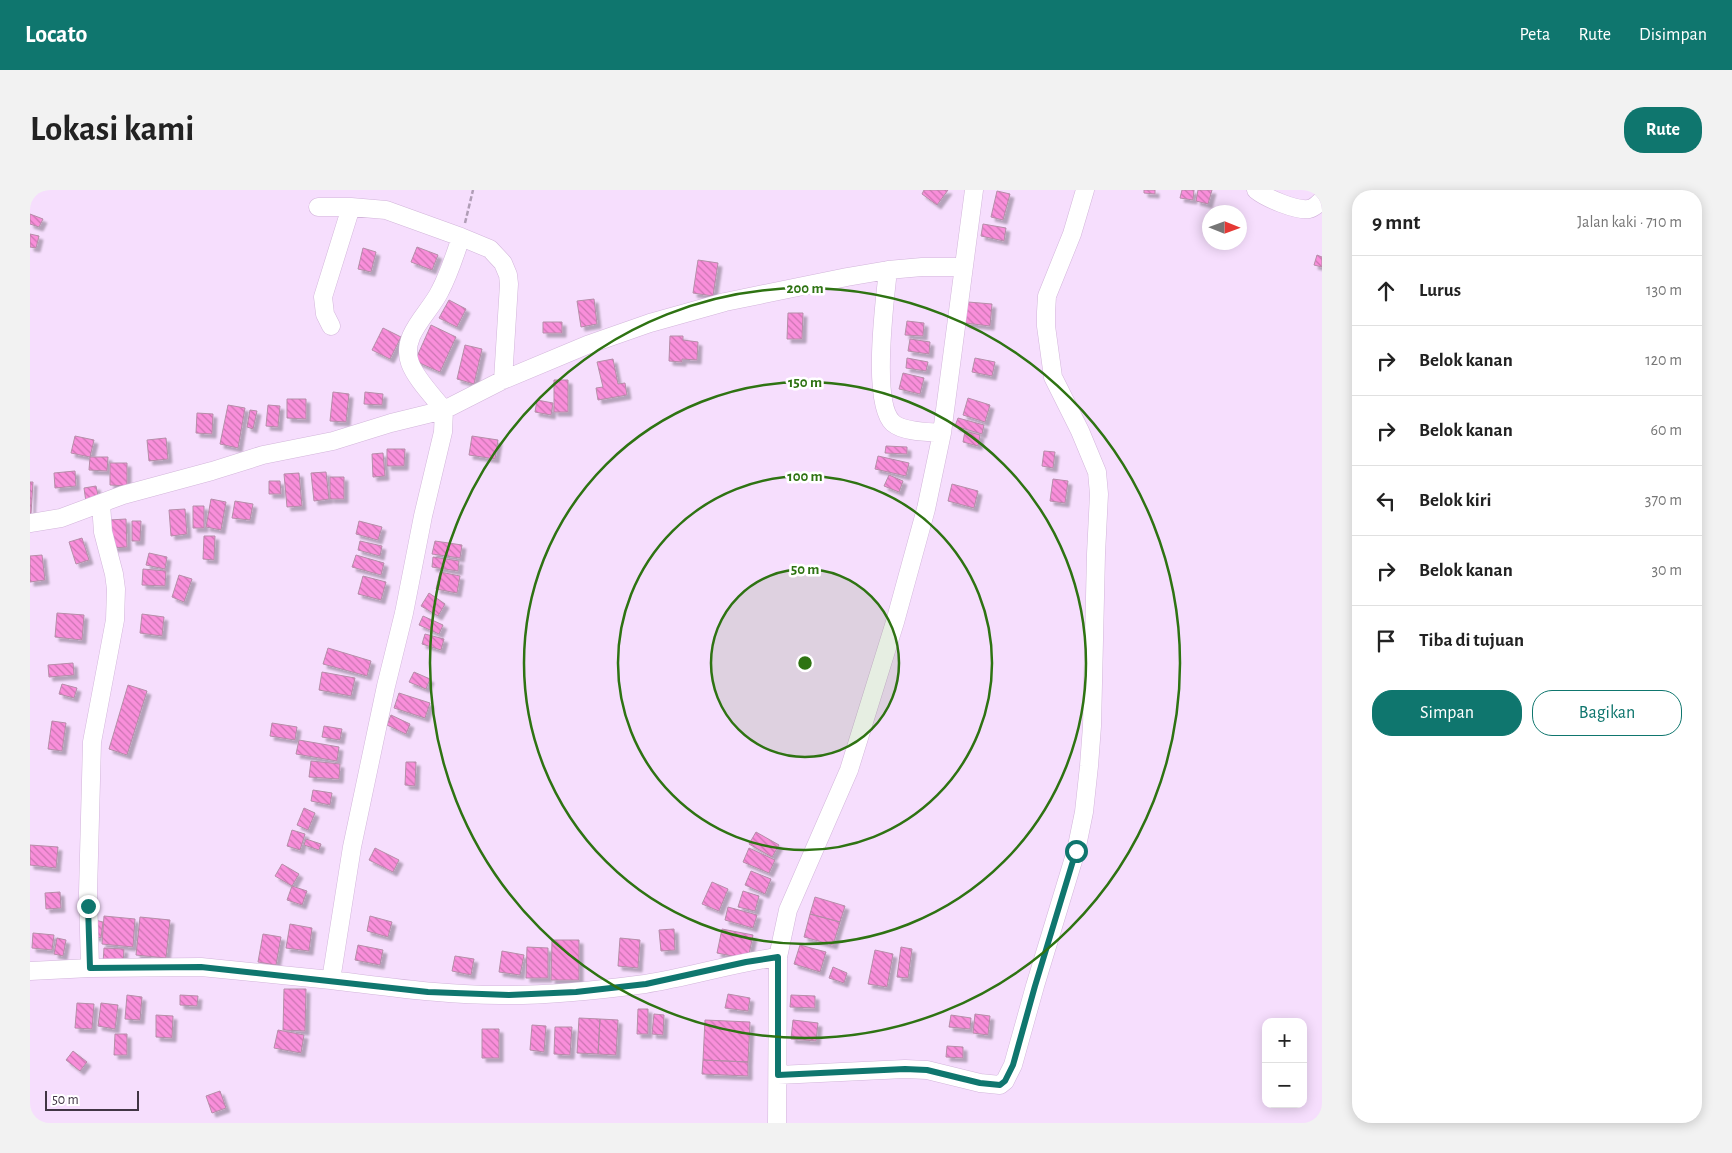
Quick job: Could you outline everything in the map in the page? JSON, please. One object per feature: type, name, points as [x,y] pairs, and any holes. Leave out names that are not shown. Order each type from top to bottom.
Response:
[{"type":"street","points":[[777,1123],[778,957],[788,910],[849,770],[926,509],[942,433],[974,190]]},
{"type":"street","points":[[778,1075],[905,1069],[927,1070],[980,1083],[1000,1085],[1005,1081],[1013,1065],[1076,851],[1084,812],[1092,726],[1099,494],[1097,472],[1080,431],[1053,377],[1046,319],[1047,296],[1072,234],[1085,190]]},
{"type":"street","points":[[1256,190],[1281,204],[1308,209],[1317,205],[1322,200]]},
{"type":"street","points":[[318,207],[386,210],[490,249],[503,263],[508,275],[509,304],[503,380]]},
{"type":"street","points":[[331,326],[325,314],[324,297],[350,207]]},
{"type":"street","points":[[332,980],[352,847],[386,686],[406,604],[423,516],[443,432],[444,410],[414,374],[409,361],[408,349],[414,331],[440,292],[461,237]]},
{"type":"street","points":[[30,523],[62,518],[123,495],[264,455],[333,441],[391,423],[444,410],[503,380],[587,345],[650,323],[725,302],[888,270],[964,266]]},
{"type":"street","points":[[888,270],[881,355],[881,381],[884,405],[893,423],[909,429],[942,433]]},
{"type":"street","points":[[90,968],[88,893],[92,742],[115,620],[116,589],[103,532],[101,504]]},
{"type":"street","points":[[30,971],[90,968],[201,967],[428,992],[509,995],[576,992],[646,984],[746,962],[778,957]]},
{"type":"path","points":[[461,237],[473,190]]},
{"type":"building","points":[[924,190],[948,190],[937,205],[922,194]]},
{"type":"building","points":[[1144,190],[1155,190],[1155,194],[1144,193]]},
{"type":"building","points":[[1182,190],[1194,190],[1193,200],[1180,198]]},
{"type":"building","points":[[1198,190],[1212,190],[1208,204],[1196,201]]},
{"type":"building","points":[[997,191],[1010,194],[1003,220],[991,217]]},
{"type":"building","points":[[30,214],[43,219],[39,227],[30,224]]},
{"type":"building","points":[[983,224],[1006,228],[1004,241],[981,236]]},
{"type":"building","points":[[30,234],[39,236],[36,248],[30,247]]},
{"type":"building","points":[[417,247],[438,255],[432,270],[411,262]]},
{"type":"building","points":[[363,248],[376,252],[371,272],[358,269]]},
{"type":"building","points":[[1317,255],[1322,257],[1322,267],[1314,265]]},
{"type":"building","points":[[698,260],[718,263],[713,296],[693,293]]},
{"type":"building","points":[[594,299],[597,324],[581,327],[577,301]]},
{"type":"building","points":[[449,300],[466,309],[457,327],[439,318]]},
{"type":"building","points":[[968,302],[992,304],[990,326],[965,323]]},
{"type":"building","points":[[788,313],[803,313],[802,339],[787,339]]},
{"type":"building","points":[[907,321],[924,323],[923,336],[905,335]]},
{"type":"building","points":[[543,322],[562,322],[562,333],[543,333]]},
{"type":"building","points":[[431,325],[456,337],[440,372],[415,361]]},
{"type":"building","points":[[383,328],[401,337],[390,359],[372,350]]},
{"type":"building","points":[[670,336],[683,336],[683,340],[698,342],[697,360],[682,359],[682,362],[669,361]]},
{"type":"building","points":[[910,339],[930,342],[929,354],[908,351]]},
{"type":"building","points":[[465,345],[482,349],[474,384],[457,379]]},
{"type":"building","points":[[907,358],[928,362],[926,371],[906,368]]},
{"type":"building","points":[[975,358],[995,362],[992,376],[972,372]]},
{"type":"building","points":[[613,359],[618,384],[625,383],[627,395],[598,400],[596,388],[603,387],[597,362]]},
{"type":"building","points":[[903,373],[924,378],[920,394],[899,389]]},
{"type":"building","points":[[554,380],[568,380],[568,412],[554,412]]},
{"type":"building","points":[[333,392],[349,394],[346,422],[330,421]]},
{"type":"building","points":[[365,392],[383,394],[382,405],[364,404]]},
{"type":"building","points":[[968,398],[990,405],[985,422],[963,415]]},
{"type":"building","points":[[287,399],[306,399],[306,419],[287,418]]},
{"type":"building","points":[[537,400],[553,403],[551,415],[535,412]]},
{"type":"building","points":[[228,405],[245,408],[238,448],[220,444]]},
{"type":"building","points":[[268,405],[280,406],[278,427],[266,426]]},
{"type":"building","points":[[250,410],[257,411],[253,429],[247,427]]},
{"type":"building","points":[[197,413],[213,414],[212,434],[196,433]]},
{"type":"building","points":[[958,418],[984,425],[982,434],[955,426]]},
{"type":"building","points":[[965,431],[980,435],[978,446],[963,442]]},
{"type":"building","points":[[75,436],[94,440],[90,457],[71,453]]},
{"type":"building","points":[[472,436],[498,440],[495,459],[469,455]]},
{"type":"building","points":[[166,438],[168,459],[149,461],[147,440]]},
{"type":"building","points":[[886,446],[907,447],[907,454],[885,453]]},
{"type":"building","points":[[387,449],[405,449],[404,466],[387,466]]},
{"type":"building","points":[[1044,451],[1055,452],[1053,468],[1042,466]]},
{"type":"building","points":[[383,453],[385,476],[373,477],[372,454]]},
{"type":"building","points":[[878,456],[909,463],[906,476],[875,469]]},
{"type":"building","points":[[90,457],[108,457],[107,471],[89,470]]},
{"type":"building","points":[[110,463],[127,463],[127,486],[110,485]]},
{"type":"building","points":[[75,471],[76,486],[55,488],[54,473]]},
{"type":"building","points":[[326,472],[329,499],[314,501],[311,473]]},
{"type":"building","points":[[299,473],[302,506],[287,507],[284,474]]},
{"type":"building","points":[[889,475],[903,481],[899,492],[884,486]]},
{"type":"building","points":[[330,477],[344,477],[344,499],[330,499]]},
{"type":"building","points":[[1053,479],[1068,481],[1065,503],[1050,501]]},
{"type":"building","points":[[269,481],[280,481],[281,494],[269,494]]},
{"type":"building","points":[[30,482],[33,482],[31,514],[30,514]]},
{"type":"building","points":[[952,484],[978,491],[974,508],[948,501]]},
{"type":"building","points":[[96,486],[99,500],[86,502],[84,488]]},
{"type":"building","points":[[211,499],[226,502],[221,530],[206,527]]},
{"type":"building","points":[[235,501],[253,504],[250,520],[232,518]]},
{"type":"building","points":[[193,506],[204,506],[204,528],[193,528]]},
{"type":"building","points":[[185,509],[187,534],[171,536],[169,510]]},
{"type":"building","points":[[126,519],[127,547],[111,548],[109,520]]},
{"type":"building","points":[[132,521],[141,521],[140,541],[132,541]]},
{"type":"building","points":[[359,521],[382,527],[378,540],[356,534]]},
{"type":"building","points":[[204,536],[215,536],[214,560],[203,559]]},
{"type":"building","points":[[82,538],[89,560],[76,564],[69,542]]},
{"type":"building","points":[[360,541],[382,546],[380,556],[358,550]]},
{"type":"building","points":[[435,541],[462,545],[460,558],[432,554]]},
{"type":"building","points":[[149,553],[167,557],[165,569],[146,565]]},
{"type":"building","points":[[42,555],[45,580],[30,582],[30,556]]},
{"type":"building","points":[[356,555],[384,563],[381,575],[352,567]]},
{"type":"building","points":[[433,557],[459,561],[458,571],[432,567]]},
{"type":"building","points":[[143,569],[166,571],[165,586],[142,585]]},
{"type":"building","points":[[440,572],[460,576],[457,593],[436,589]]},
{"type":"building","points":[[179,575],[192,579],[184,602],[172,597]]},
{"type":"building","points":[[363,576],[386,582],[381,600],[358,594]]},
{"type":"building","points":[[429,593],[445,604],[438,616],[421,606]]},
{"type":"building","points":[[57,613],[84,615],[82,640],[55,637]]},
{"type":"building","points":[[142,614],[164,617],[162,636],[140,633]]},
{"type":"building","points":[[423,616],[443,625],[439,634],[419,625]]},
{"type":"building","points":[[425,634],[444,639],[441,650],[422,644]]},
{"type":"building","points":[[328,648],[371,661],[367,676],[323,664]]},
{"type":"building","points":[[73,663],[74,675],[49,677],[48,665]]},
{"type":"building","points":[[322,672],[355,678],[351,696],[319,690]]},
{"type":"building","points":[[414,672],[430,679],[426,689],[409,682]]},
{"type":"building","points":[[62,684],[77,688],[74,698],[59,694]]},
{"type":"building","points":[[128,685],[147,691],[127,755],[109,749]]},
{"type":"building","points":[[399,693],[430,703],[425,718],[394,708]]},
{"type":"building","points":[[391,715],[410,724],[406,734],[387,725]]},
{"type":"building","points":[[52,721],[66,723],[62,751],[48,749]]},
{"type":"building","points":[[272,723],[297,727],[295,740],[270,736]]},
{"type":"building","points":[[324,726],[342,729],[340,740],[322,737]]},
{"type":"building","points":[[299,740],[339,747],[337,761],[296,754]]},
{"type":"building","points":[[311,761],[340,764],[339,779],[309,777]]},
{"type":"building","points":[[406,762],[416,762],[415,786],[405,785]]},
{"type":"building","points":[[313,790],[332,793],[330,805],[311,801]]},
{"type":"building","points":[[304,808],[315,813],[308,830],[297,825]]},
{"type":"building","points":[[292,830],[305,834],[300,850],[287,846]]},
{"type":"building","points":[[756,832],[779,845],[772,857],[749,844]]},
{"type":"building","points":[[306,839],[321,844],[319,850],[304,845]]},
{"type":"building","points":[[30,845],[58,847],[56,868],[30,865]]},
{"type":"building","points":[[375,848],[399,860],[393,872],[369,860]]},
{"type":"building","points":[[749,848],[775,860],[769,873],[743,862]]},
{"type":"building","points":[[282,864],[299,874],[292,886],[275,876]]},
{"type":"building","points":[[751,871],[771,879],[765,894],[745,885]]},
{"type":"building","points":[[712,882],[728,889],[719,911],[702,904]]},
{"type":"building","points":[[292,886],[307,891],[302,905],[287,900]]},
{"type":"building","points":[[743,891],[759,896],[755,911],[738,907]]},
{"type":"building","points":[[60,892],[61,908],[46,909],[45,893]]},
{"type":"building","points":[[815,897],[845,906],[840,922],[810,914]]},
{"type":"building","points":[[728,907],[757,915],[753,928],[725,920]]},
{"type":"building","points":[[810,914],[840,922],[833,945],[804,937]]},
{"type":"building","points":[[104,916],[135,919],[133,947],[102,944]]},
{"type":"building","points":[[370,916],[392,922],[388,937],[367,931]]},
{"type":"building","points":[[140,917],[170,920],[166,958],[136,955]]},
{"type":"building","points":[[95,920],[103,922],[101,938],[92,936]]},
{"type":"building","points":[[290,924],[312,928],[309,951],[286,948]]},
{"type":"building","points":[[674,929],[675,950],[661,951],[659,930]]},
{"type":"building","points":[[722,929],[753,935],[748,959],[717,953]]},
{"type":"building","points":[[33,933],[54,935],[52,950],[32,948]]},
{"type":"building","points":[[263,934],[281,937],[276,965],[258,962]]},
{"type":"building","points":[[57,938],[66,940],[63,956],[54,954]]},
{"type":"building","points":[[620,938],[640,940],[638,968],[618,966]]},
{"type":"building","points":[[552,940],[579,940],[579,980],[551,980]]},
{"type":"building","points":[[358,945],[383,950],[380,965],[355,960]]},
{"type":"building","points":[[800,945],[826,952],[820,972],[794,964]]},
{"type":"building","points":[[527,947],[548,948],[548,978],[526,978]]},
{"type":"building","points":[[901,947],[912,949],[908,978],[897,977]]},
{"type":"building","points":[[104,948],[124,949],[123,964],[103,963]]},
{"type":"building","points":[[875,950],[893,954],[887,987],[868,984]]},
{"type":"building","points":[[502,951],[524,955],[520,975],[499,972]]},
{"type":"building","points":[[455,956],[474,959],[471,975],[452,971]]},
{"type":"building","points":[[833,967],[847,973],[844,983],[829,978]]},
{"type":"building","points":[[284,989],[306,989],[305,1031],[283,1030]]},
{"type":"building","points":[[728,994],[750,998],[748,1011],[725,1008]]},
{"type":"building","points":[[127,995],[142,997],[140,1020],[125,1019]]},
{"type":"building","points":[[180,995],[198,996],[197,1006],[180,1005]]},
{"type":"building","points":[[791,995],[815,996],[815,1008],[790,1007]]},
{"type":"building","points":[[77,1003],[94,1004],[92,1029],[75,1028]]},
{"type":"building","points":[[101,1003],[118,1005],[115,1029],[98,1026]]},
{"type":"building","points":[[638,1009],[648,1009],[648,1034],[637,1034]]},
{"type":"building","points":[[654,1014],[664,1015],[663,1035],[652,1034]]},
{"type":"building","points":[[975,1014],[990,1016],[988,1035],[973,1033]]},
{"type":"building","points":[[156,1015],[173,1016],[172,1038],[156,1037]]},
{"type":"building","points":[[951,1015],[971,1018],[970,1029],[949,1027]]},
{"type":"building","points":[[579,1018],[600,1019],[598,1054],[577,1053]]},
{"type":"building","points":[[600,1019],[618,1020],[616,1055],[598,1054]]},
{"type":"building","points":[[705,1020],[750,1022],[748,1062],[703,1060]]},
{"type":"building","points":[[793,1020],[818,1023],[816,1041],[791,1039]]},
{"type":"building","points":[[532,1025],[546,1026],[544,1052],[530,1050]]},
{"type":"building","points":[[555,1027],[572,1027],[570,1055],[554,1054]]},
{"type":"building","points":[[482,1029],[499,1029],[499,1058],[482,1058]]},
{"type":"building","points":[[278,1030],[304,1035],[301,1053],[274,1048]]},
{"type":"building","points":[[115,1034],[127,1034],[127,1055],[114,1055]]},
{"type":"building","points":[[947,1046],[963,1047],[963,1058],[946,1057]]},
{"type":"building","points":[[73,1051],[87,1062],[80,1071],[66,1060]]},
{"type":"building","points":[[703,1060],[748,1062],[748,1076],[702,1074]]},
{"type":"building","points":[[220,1091],[226,1108],[212,1113],[206,1096]]},
{"type":"route","points":[[88,906],[90,968],[201,967],[428,992],[509,995],[576,992],[646,984],[746,962],[778,957],[778,1075],[905,1069],[927,1070],[980,1083],[1000,1085],[1005,1081],[1013,1065],[1076,851]]}]
